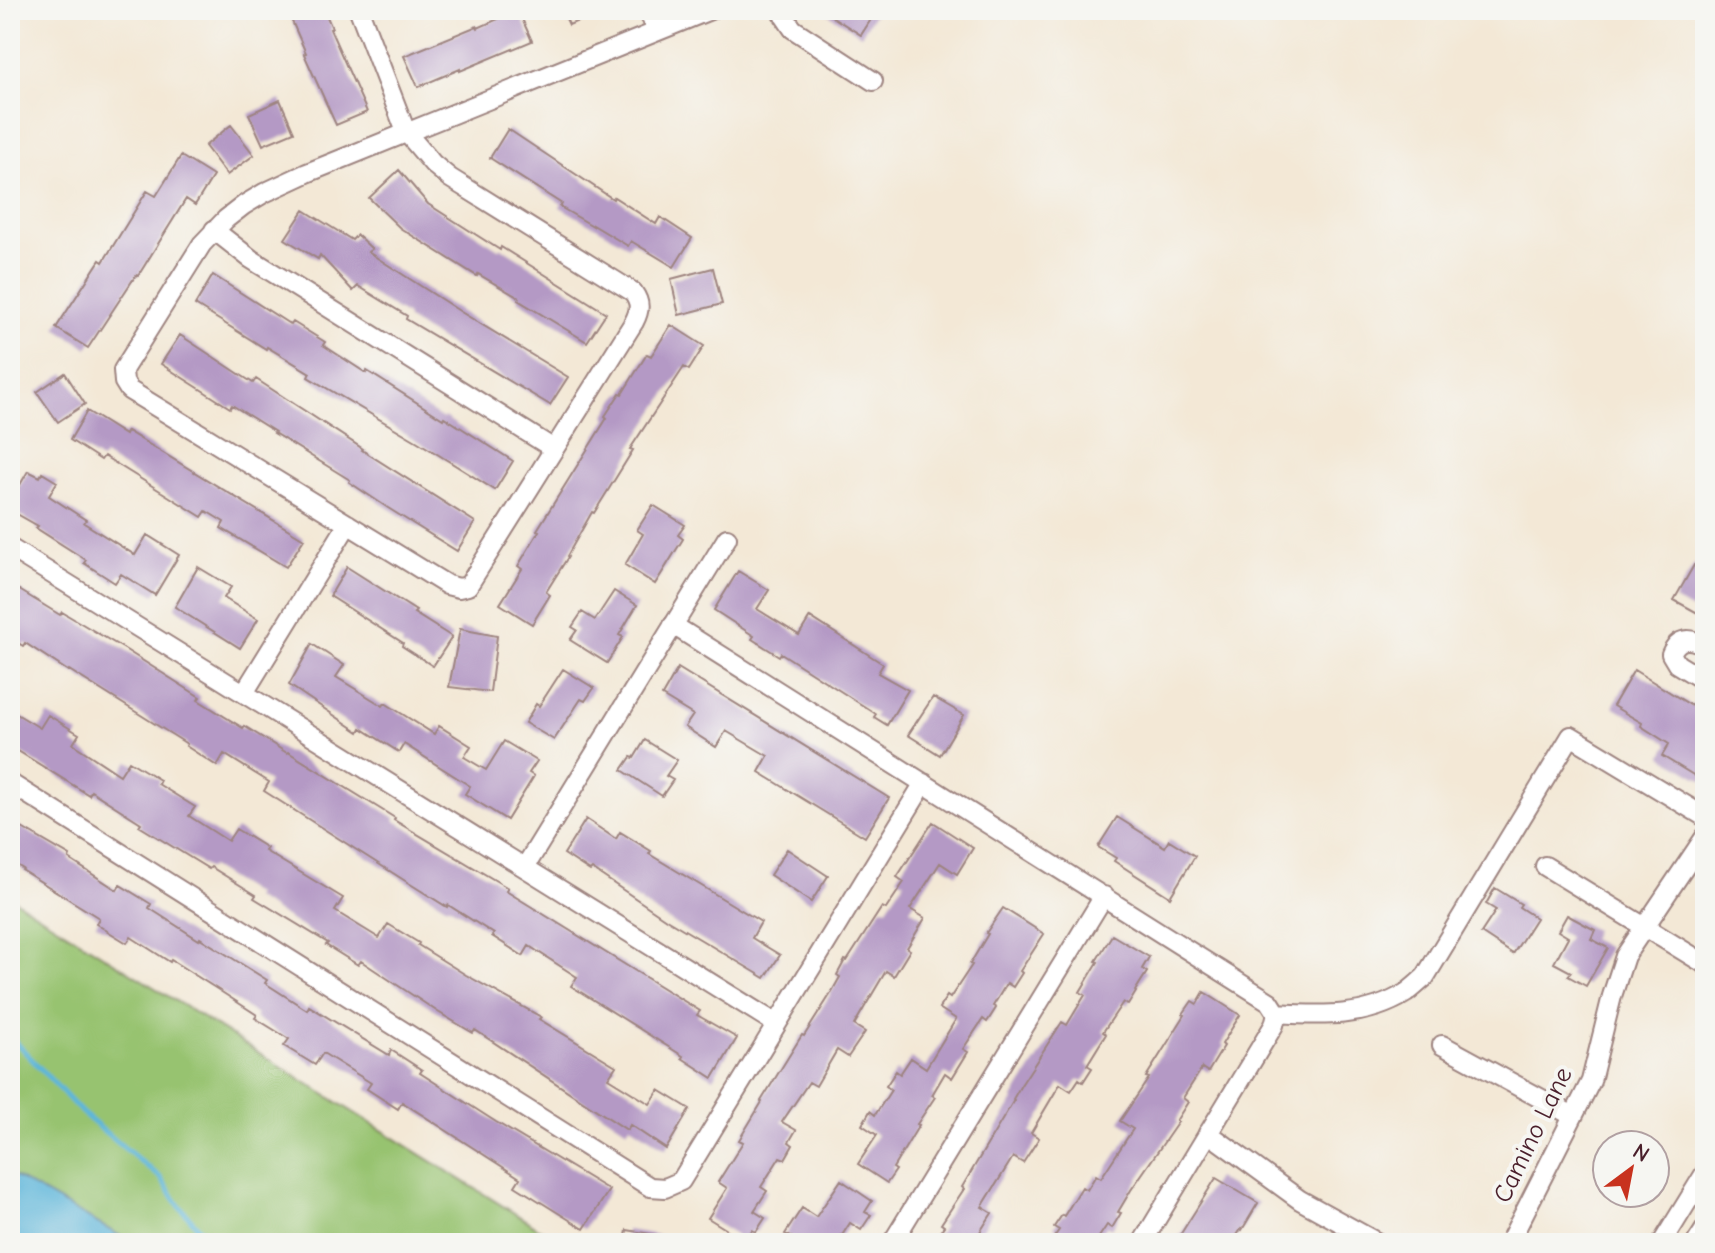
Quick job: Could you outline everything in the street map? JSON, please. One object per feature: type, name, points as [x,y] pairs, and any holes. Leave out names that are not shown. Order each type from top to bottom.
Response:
[{"type":"street","points":[[359,10],[406,132],[433,164],[450,178],[633,292],[639,301],[634,322],[468,586],[459,588],[447,585],[129,390],[124,382],[123,370],[192,258],[214,230],[244,205],[264,193],[406,132],[710,10]]},
{"type":"street","points":[[647,10],[658,31]]},
{"type":"street","points":[[780,10],[793,29],[873,81]]},
{"type":"street","points":[[214,230],[251,259],[554,449]]},
{"type":"street","points":[[244,693],[348,524]]},
{"type":"street","points":[[525,867],[727,538]]},
{"type":"street","points":[[12,554],[244,693],[775,1023]]},
{"type":"street","points":[[673,625],[1270,1002],[1277,1013],[1274,1025],[1142,1243]]},
{"type":"street","points":[[1705,646],[1695,640],[1683,640],[1674,646],[1671,654],[1677,664],[1705,681]]},
{"type":"street","points":[[1277,1013],[1322,1016],[1373,1008],[1406,993],[1425,977],[1571,736],[1705,817]]},
{"type":"street","points":[[10,783],[650,1187],[665,1188],[681,1181],[924,783]]},
{"type":"street","name":"Camino Lane","points":[[1509,1243],[1591,1081],[1625,956],[1705,837]]},
{"type":"street","points":[[1545,866],[1705,964]]},
{"type":"street","points":[[892,1243],[1104,896]]},
{"type":"street","points":[[1442,1045],[1573,1116]]},
{"type":"street","points":[[1208,1133],[1300,1200],[1378,1243]]},
{"type":"street","points":[[1662,1243],[1705,1173]]},
{"type":"street","points":[[1696,1243],[1705,1229]]},
{"type":"green space","points":[[10,897],[562,1243],[10,1243]]},
{"type":"water","points":[[10,1174],[133,1243],[10,1243]]},
{"type":"building","points":[[287,10],[324,10],[367,112],[336,125]]},
{"type":"building","points":[[518,10],[532,41],[418,87],[404,56]]},
{"type":"building","points":[[562,10],[603,10],[569,25]]},
{"type":"building","points":[[822,10],[877,10],[861,35]]},
{"type":"building","points":[[280,100],[294,132],[263,145],[249,114]]},
{"type":"building","points":[[231,125],[254,155],[227,175],[205,146]]},
{"type":"building","points":[[508,129],[613,199],[656,224],[660,217],[692,238],[674,267],[631,241],[628,246],[560,207],[562,204],[490,158]]},
{"type":"building","points":[[181,156],[213,176],[195,205],[186,199],[88,348],[56,328],[100,260],[103,262],[147,191],[156,196]]},
{"type":"building","points":[[399,170],[428,204],[606,313],[587,342],[400,228],[369,198]]},
{"type":"building","points":[[304,210],[352,240],[357,235],[372,249],[368,252],[568,377],[550,405],[406,319],[407,316],[358,286],[353,291],[320,255],[318,259],[285,239]]},
{"type":"building","points":[[713,268],[722,304],[679,315],[671,279]]},
{"type":"building","points":[[213,275],[291,325],[293,322],[325,342],[323,345],[366,373],[513,461],[495,490],[308,377],[310,373],[195,305]]},
{"type":"building","points":[[671,325],[704,346],[689,370],[684,367],[630,449],[633,450],[592,512],[546,592],[550,595],[532,624],[500,604],[522,569],[518,566],[537,530],[607,418],[605,416],[647,354],[651,356]]},
{"type":"building","points":[[180,335],[253,383],[256,379],[475,522],[457,551],[275,432],[232,405],[230,408],[161,364]]},
{"type":"building","points":[[65,373],[85,404],[58,422],[37,392]]},
{"type":"building","points":[[87,411],[125,435],[127,431],[304,539],[286,567],[221,528],[224,522],[206,511],[202,517],[104,456],[101,460],[70,440]]},
{"type":"building","points":[[28,471],[40,477],[42,473],[57,482],[49,496],[86,520],[84,523],[135,555],[147,535],[179,555],[155,595],[121,574],[115,583],[36,528],[38,526],[10,510],[10,502]]},
{"type":"building","points":[[653,505],[685,525],[678,535],[683,539],[655,584],[625,565],[643,534],[637,530]]},
{"type":"building","points":[[1694,565],[1705,571],[1705,617],[1674,600]]},
{"type":"building","points":[[198,567],[231,587],[224,598],[258,619],[240,648],[175,607]]},
{"type":"building","points":[[347,567],[452,637],[433,666],[330,596]]},
{"type":"building","points":[[738,571],[769,590],[757,609],[799,635],[810,617],[883,664],[878,673],[908,690],[887,725],[874,717],[876,714],[781,653],[779,656],[752,639],[754,636],[714,610]]},
{"type":"building","points":[[16,588],[126,650],[200,697],[198,700],[508,888],[506,891],[700,1011],[697,1015],[737,1038],[713,1078],[571,986],[577,977],[529,946],[523,956],[492,936],[494,934],[264,791],[269,782],[224,754],[217,766],[69,670],[25,643],[23,646],[10,638],[10,598]]},
{"type":"building","points":[[614,591],[637,605],[607,663],[570,640],[577,630],[572,627],[582,612],[595,620]]},
{"type":"building","points":[[460,629],[497,636],[490,692],[449,687]]},
{"type":"building","points":[[312,644],[344,665],[336,677],[434,734],[439,726],[471,746],[464,757],[486,770],[504,741],[537,761],[529,773],[534,776],[507,820],[465,794],[470,786],[404,744],[399,752],[361,728],[359,732],[289,685]]},
{"type":"building","points":[[678,668],[889,798],[865,837],[759,772],[768,756],[726,731],[716,747],[685,727],[693,715],[662,696]]},
{"type":"building","points":[[563,669],[594,688],[585,701],[581,699],[554,740],[525,723]]},
{"type":"building","points":[[1634,670],[1692,706],[1696,699],[1705,705],[1705,782],[1662,756],[1669,744],[1613,706]]},
{"type":"building","points":[[933,697],[964,715],[940,755],[908,735]]},
{"type":"building","points":[[10,710],[40,728],[48,715],[79,734],[73,744],[120,775],[129,761],[195,807],[189,816],[228,841],[236,829],[267,848],[265,851],[343,898],[335,911],[379,938],[388,924],[466,975],[541,1017],[539,1019],[616,1066],[608,1078],[650,1104],[659,1090],[690,1109],[666,1149],[630,1125],[627,1130],[475,1030],[473,1033],[438,1012],[361,961],[358,965],[254,898],[256,895],[139,826],[141,823],[91,791],[89,795],[10,746]]},
{"type":"building","points":[[645,740],[677,760],[666,776],[673,780],[662,796],[622,770]]},
{"type":"building","points":[[1117,817],[1165,847],[1169,840],[1195,856],[1170,897],[1098,847]]},
{"type":"building","points":[[586,819],[616,839],[620,832],[651,851],[649,854],[761,922],[752,938],[780,955],[765,978],[564,854]]},
{"type":"building","points":[[10,821],[70,856],[69,859],[117,890],[120,885],[151,904],[149,908],[267,980],[265,983],[307,1010],[309,1006],[389,1055],[391,1050],[422,1070],[420,1073],[496,1122],[609,1190],[584,1229],[515,1186],[520,1178],[402,1102],[398,1109],[367,1089],[371,1083],[323,1053],[315,1065],[284,1046],[289,1039],[217,989],[131,937],[127,943],[96,924],[99,918],[10,861]]},
{"type":"building","points":[[933,822],[973,848],[957,874],[940,863],[910,909],[925,918],[907,948],[910,950],[894,976],[886,971],[854,1025],[865,1032],[848,1057],[837,1050],[816,1086],[809,1082],[782,1122],[796,1130],[789,1142],[793,1145],[785,1159],[780,1157],[761,1187],[767,1191],[754,1211],[765,1218],[745,1241],[708,1218],[727,1188],[718,1182],[743,1142],[739,1140],[761,1101],[830,995],[845,960],[882,907],[886,909],[904,882],[897,877]]},
{"type":"building","points":[[787,849],[828,876],[811,902],[770,875]]},
{"type":"building","points":[[1495,888],[1521,904],[1519,907],[1536,918],[1513,954],[1481,933],[1496,910],[1486,904]]},
{"type":"building","points":[[1003,908],[1044,934],[1013,987],[1007,983],[987,1022],[983,1019],[963,1049],[968,1052],[952,1078],[945,1073],[887,1183],[858,1164],[877,1135],[862,1125],[870,1111],[875,1115],[891,1090],[886,1086],[896,1071],[900,1074],[911,1058],[926,1068],[956,1019],[939,1008],[947,996],[950,998],[972,965],[986,933]]},
{"type":"building","points":[[1567,915],[1595,930],[1591,939],[1608,948],[1586,986],[1568,976],[1571,972],[1554,963],[1568,937],[1558,931]]},
{"type":"building","points":[[1112,935],[1149,957],[1142,969],[1147,972],[1128,1005],[1123,1002],[1103,1032],[1106,1034],[1087,1065],[1092,1068],[1083,1082],[1079,1079],[1071,1091],[1060,1084],[1031,1133],[1039,1138],[1023,1163],[1013,1157],[982,1207],[992,1213],[973,1243],[932,1243],[1021,1085],[1062,1022],[1067,1025],[1085,995],[1080,992]]},
{"type":"building","points":[[1204,992],[1240,1015],[1208,1072],[1202,1068],[1183,1098],[1188,1102],[1178,1122],[1131,1190],[1112,1228],[1107,1225],[1095,1243],[1050,1243],[1059,1230],[1054,1227],[1082,1187],[1087,1190],[1096,1175],[1101,1178],[1133,1129],[1120,1121],[1149,1078],[1146,1077],[1183,1014],[1192,1001],[1197,1004]]},
{"type":"building","points":[[1216,1178],[1258,1203],[1242,1230],[1232,1243],[1175,1243]]},
{"type":"building","points":[[841,1180],[872,1201],[865,1212],[871,1215],[861,1230],[850,1223],[837,1243],[790,1243],[793,1238],[785,1234],[802,1208],[816,1217]]},
{"type":"building","points":[[627,1230],[663,1236],[662,1243],[625,1243]]},
{"type":"waterway","points":[[10,1036],[82,1113],[161,1178],[180,1207],[212,1243]]}]
